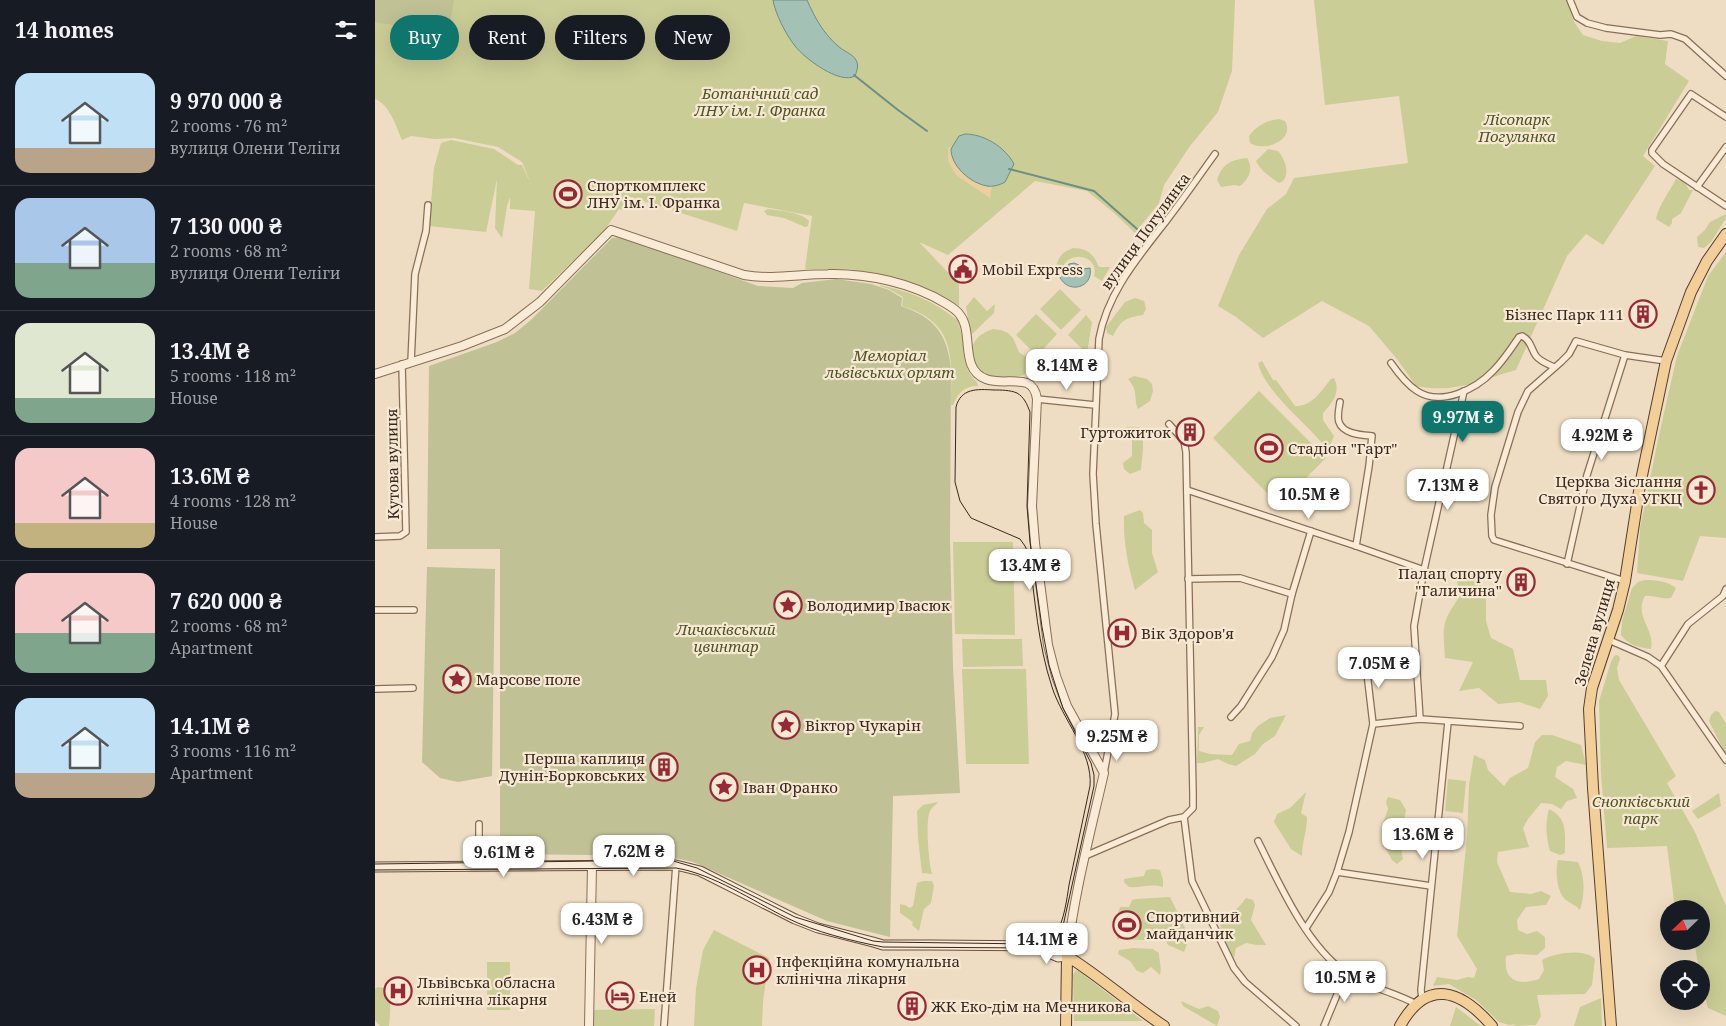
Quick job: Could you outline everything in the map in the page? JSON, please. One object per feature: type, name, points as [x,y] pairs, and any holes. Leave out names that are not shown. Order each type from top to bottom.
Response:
[{"type":"main road","name":"Зелена вулиця","points":[[1611,1026],[1589,709],[1592,689],[1609,640],[1625,581],[1640,485],[1666,361],[1691,292],[1707,261],[1726,234]]},
{"type":"main road","points":[[375,867],[676,865],[700,872],[795,919],[818,928],[873,942],[893,945],[1033,946],[1058,944],[1063,948],[1067,956],[1066,1026]]},
{"type":"main road","points":[[1067,956],[1164,1026]]},
{"type":"main road","points":[[1400,1026],[1419,1001],[1430,995],[1443,994],[1455,996],[1469,1003],[1492,1026]]},
{"type":"street","points":[[1570,0],[1577,17],[1587,23],[1606,28],[1660,35],[1671,34],[1685,39],[1726,76]]},
{"type":"street","points":[[1726,117],[1691,94],[1652,150],[1654,156],[1726,206]]},
{"type":"street","points":[[1697,187],[1726,148]]},
{"type":"street","name":"вулиця Погулянка","points":[[1104,773],[1115,714],[1096,524],[1093,474],[1095,405],[1099,339],[1102,322],[1109,303],[1127,274],[1215,154]]},
{"type":"street","points":[[411,362],[415,274],[426,231],[428,205]]},
{"type":"street","points":[[375,374],[488,337],[515,323],[545,298],[611,230],[744,276],[762,278],[837,274],[870,277],[914,289],[944,302],[960,314],[966,330],[973,369],[988,380],[1024,382],[1031,384],[1035,391],[1037,399],[1032,506],[1048,645],[1056,676],[1067,706],[1104,773],[1085,856],[1067,956]]},
{"type":"street","points":[[1391,363],[1404,380],[1417,391],[1424,395],[1448,396],[1464,391],[1492,372],[1519,337],[1522,336],[1528,339],[1536,356],[1541,361],[1554,367]]},
{"type":"street","points":[[1625,581],[1496,541],[1493,536],[1491,515],[1495,487],[1518,412],[1528,391],[1548,375],[1569,354],[1576,341],[1625,355],[1666,361]]},
{"type":"street","points":[[1567,564],[1587,475],[1625,355]]},
{"type":"street","name":"Кутова вулиця","points":[[375,537],[400,536],[406,532],[402,364]]},
{"type":"street","points":[[1420,718],[1413,626],[1464,391]]},
{"type":"street","points":[[1037,399],[1095,405]]},
{"type":"street","points":[[1340,402],[1338,421],[1342,427],[1348,432],[1371,436],[1369,466],[1357,546]]},
{"type":"street","points":[[1085,856],[1169,820],[1185,817],[1193,808],[1187,490],[1184,442],[1169,424]]},
{"type":"street","points":[[1187,490],[1424,570]]},
{"type":"street","points":[[1231,717],[1241,706],[1272,657],[1284,630],[1311,531]]},
{"type":"street","points":[[1188,579],[1240,578],[1293,594]]},
{"type":"street","points":[[1661,666],[1689,624],[1723,596],[1726,589]]},
{"type":"street","points":[[375,610],[414,610]]},
{"type":"street","points":[[1609,640],[1648,657],[1661,666],[1726,760]]},
{"type":"street","points":[[1306,928],[1327,896],[1337,872],[1349,832],[1373,724],[1365,656]]},
{"type":"street","points":[[375,689],[413,688]]},
{"type":"street","points":[[1373,724],[1420,718],[1448,722],[1520,726]]},
{"type":"street","points":[[1258,841],[1288,901],[1322,952],[1347,973],[1419,1001],[1448,722]]},
{"type":"street","points":[[1185,817],[1192,881],[1234,968],[1245,982],[1296,1026]]},
{"type":"street","points":[[479,824],[479,867]]},
{"type":"street","points":[[664,1026],[676,865]]},
{"type":"street","points":[[589,1026],[592,866]]},
{"type":"street","points":[[1337,872],[1431,886]]},
{"type":"street","points":[[1324,1026],[1347,973]]},
{"type":"green space","name":"Ботанічний сад ЛНУ ім. І. Франка","points":[[375,0],[1235,0],[1232,71],[1218,112],[1190,146],[1164,185],[1159,203],[1135,233],[1087,191],[1035,181],[948,255],[919,242],[959,284],[959,306],[918,286],[890,278],[850,269],[805,269],[812,216],[744,203],[737,231],[628,196],[625,201],[631,202],[630,207],[622,210],[619,209],[604,231],[542,291],[529,289],[535,211],[510,209],[510,197],[502,238],[495,228],[497,179],[486,232],[429,226],[434,168],[441,143],[451,140],[494,149],[518,165],[522,165],[531,184],[522,162],[498,147],[454,138],[435,139],[411,136],[402,140],[389,111],[375,99]]},
{"type":"green space","points":[[375,0],[454,0],[451,15],[390,15],[390,24],[375,22]]},
{"type":"green space","name":"Лісопарк Погулянка","points":[[1314,0],[1567,0],[1574,22],[1583,35],[1602,41],[1620,43],[1636,36],[1668,41],[1665,64],[1689,81],[1643,156],[1655,166],[1603,245],[1586,234],[1567,256],[1516,370],[1479,382],[1455,387],[1430,388],[1416,386],[1397,359],[1369,326],[1322,301],[1263,338],[1218,306],[1239,255],[1267,209],[1286,194],[1294,178],[1408,163],[1399,96],[1325,105]]},
{"type":"green space","points":[[1279,119],[1285,121],[1287,128],[1286,134],[1282,139],[1276,143],[1263,146],[1250,143],[1249,136],[1258,126]]},
{"type":"green space","points":[[1268,149],[1278,151],[1285,162],[1285,178],[1279,183],[1263,171],[1256,161]]},
{"type":"green space","points":[[1247,158],[1250,173],[1243,183],[1240,186],[1221,187],[1217,180],[1224,167],[1236,160]]},
{"type":"green space","points":[[1676,179],[1684,181],[1689,190],[1693,190],[1681,213],[1672,219],[1669,227],[1656,219],[1662,203]]},
{"type":"green space","points":[[768,209],[790,212],[801,216],[809,221],[808,226],[805,227],[784,218],[767,215],[764,211]]},
{"type":"green space","points":[[1726,214],[1726,218],[1711,242],[1704,248],[1698,247],[1697,237],[1710,222]]},
{"type":"green space","name":"Личаківський цвинтар","points":[[621,237],[758,286],[793,288],[802,283],[836,279],[871,284],[889,290],[902,298],[901,306],[912,310],[931,322],[943,337],[947,346],[951,370],[950,539],[953,667],[960,793],[893,796],[890,937],[827,921],[693,862],[665,856],[500,854],[500,549],[427,549],[429,366],[497,342],[515,333],[531,320],[612,238]]},
{"type":"green space","points":[[1073,248],[1083,249],[1090,253],[1099,267],[1110,267],[1102,281],[1094,276],[1095,269],[1093,264],[1084,257],[1072,258],[1062,268],[1056,268],[1061,255]]},
{"type":"green space","points":[[1726,252],[1726,538],[1700,536],[1683,581],[1637,573],[1640,528],[1677,356],[1708,276]]},
{"type":"green space","points":[[880,285],[925,299],[957,320],[966,365],[978,386],[969,387],[962,391],[953,405],[951,405],[950,357],[947,344],[941,332],[933,321],[920,313],[902,306],[903,297]]},
{"type":"green space","points":[[1060,289],[1081,310],[1061,330],[1040,309]]},
{"type":"green space","points":[[974,297],[987,311],[995,304],[994,313],[971,335],[966,307]]},
{"type":"green space","points":[[1135,298],[1144,301],[1146,309],[1143,315],[1124,321],[1113,336],[1107,333],[1106,327],[1125,302]]},
{"type":"green space","points":[[1036,314],[1057,334],[1037,356],[1016,335]]},
{"type":"green space","points":[[1086,315],[1092,322],[1087,354],[1068,335]]},
{"type":"green space","points":[[993,329],[1008,333],[1013,338],[1019,352],[1029,359],[1030,366],[1024,375],[997,378],[980,372],[976,367],[972,355],[975,340],[983,333]]},
{"type":"green space","points":[[1262,361],[1273,380],[1276,380],[1295,406],[1301,406],[1311,401],[1334,378],[1337,388],[1335,397],[1323,413],[1323,420],[1334,436],[1328,450],[1269,386],[1258,363]]},
{"type":"green space","points":[[1134,376],[1147,379],[1152,384],[1153,391],[1150,401],[1138,409],[1135,391],[1128,379]]},
{"type":"green space","name":"Стадіон \"Гарт\"","points":[[1259,391],[1326,458],[1279,505],[1213,438]]},
{"type":"green space","points":[[1126,427],[1139,427],[1143,443],[1141,470],[1130,474],[1124,469],[1123,463],[1132,456],[1132,441]]},
{"type":"green space","points":[[1140,510],[1143,513],[1144,523],[1152,530],[1152,553],[1158,572],[1135,590],[1126,553],[1124,516]]},
{"type":"green space","points":[[953,542],[1013,542],[1015,635],[955,634]]},
{"type":"green space","points":[[427,567],[495,569],[492,776],[458,782],[440,778],[422,762]]},
{"type":"green space","points":[[1456,576],[1476,577],[1486,592],[1486,621],[1491,638],[1513,649],[1520,680],[1546,680],[1548,696],[1540,709],[1519,702],[1498,704],[1479,688],[1459,691],[1473,662],[1445,658],[1444,631],[1446,619],[1460,596]]},
{"type":"green space","points":[[1645,580],[1666,582],[1676,588],[1671,598],[1645,596],[1642,603],[1643,616],[1652,642],[1651,649],[1635,645],[1621,635],[1622,621],[1632,588],[1638,582]]},
{"type":"green space","points":[[962,639],[1022,639],[1023,666],[963,667]]},
{"type":"green space","name":"Снопківський парк","points":[[1614,656],[1619,656],[1620,659],[1617,668],[1619,680],[1676,776],[1667,783],[1695,832],[1726,906],[1726,1016],[1710,1009],[1710,960],[1697,960],[1696,950],[1710,950],[1710,900],[1674,900],[1667,846],[1607,848],[1601,774],[1599,701]]},
{"type":"green space","points":[[962,669],[1026,669],[1029,764],[966,764]]},
{"type":"green space","points":[[1715,711],[1719,712],[1726,724],[1726,755],[1709,721]]},
{"type":"green space","points":[[1286,715],[1275,736],[1263,744],[1255,754],[1236,766],[1218,759],[1197,763],[1198,727],[1204,727],[1199,735],[1199,751],[1210,754],[1232,755],[1239,744],[1250,741],[1252,733],[1258,726],[1270,718]]},
{"type":"green space","points":[[1542,735],[1552,735],[1581,745],[1586,765],[1566,761],[1557,767],[1555,777],[1573,789],[1577,798],[1567,801],[1561,809],[1552,804],[1541,803],[1523,828],[1529,847],[1498,852],[1497,862],[1510,892],[1531,894],[1541,891],[1551,896],[1546,905],[1526,907],[1517,920],[1518,930],[1527,934],[1537,931],[1545,937],[1545,948],[1537,955],[1516,954],[1506,956],[1507,971],[1513,979],[1525,982],[1539,979],[1544,970],[1542,960],[1547,957],[1577,953],[1595,959],[1592,985],[1585,994],[1537,995],[1541,1016],[1536,1025],[1512,1026],[1516,1024],[1509,1025],[1499,1022],[1476,1000],[1449,984],[1433,986],[1437,977],[1457,980],[1468,977],[1474,978],[1477,969],[1457,936],[1467,837],[1469,785],[1474,755],[1485,760],[1488,770],[1504,786],[1510,778],[1528,768],[1535,742]]},
{"type":"green space","points":[[1448,779],[1466,781],[1463,813],[1445,811]]},
{"type":"green space","points":[[1306,792],[1301,813],[1307,817],[1302,856],[1291,849],[1274,822],[1277,814],[1290,808]]},
{"type":"green space","points":[[1719,793],[1721,806],[1698,819],[1692,811]]},
{"type":"green space","points":[[1388,797],[1400,800],[1406,810],[1405,827],[1400,842],[1403,859],[1397,864],[1392,860],[1381,840],[1381,830],[1388,809],[1386,802]]},
{"type":"green space","points":[[938,802],[930,811],[928,824],[932,874],[922,873],[917,811],[923,805]]},
{"type":"green space","points":[[1549,809],[1560,817],[1564,827],[1565,853],[1560,855],[1550,851],[1547,835]]},
{"type":"green space","points":[[1558,860],[1578,862],[1582,873],[1583,886],[1580,910],[1565,899],[1560,890],[1557,880]]},
{"type":"green space","points":[[1146,870],[1160,870],[1163,887],[1154,885],[1129,887],[1124,882],[1124,879],[1144,876]]},
{"type":"green space","points":[[932,881],[934,886],[931,903],[924,909],[919,931],[912,925],[913,922],[900,913],[900,904],[910,908],[913,906],[917,883]]},
{"type":"green space","points":[[1170,897],[1188,934],[1183,937],[1187,944],[1184,952],[1168,945],[1166,941],[1117,939],[1117,916],[1120,907],[1129,907],[1132,900],[1136,899]]},
{"type":"green space","points":[[1246,898],[1253,900],[1255,905],[1251,920],[1266,945],[1246,943],[1236,948],[1234,958],[1222,935],[1221,919],[1241,905]]},
{"type":"green space","points":[[714,930],[769,958],[762,1026],[694,1026],[696,988],[703,950]]},
{"type":"green space","points":[[1133,948],[1153,949],[1159,953],[1160,975],[1151,967],[1143,973],[1137,971],[1130,961],[1118,954],[1119,950]]},
{"type":"green space","points":[[487,962],[510,962],[510,1010],[487,1010]]},
{"type":"green space","points":[[1076,970],[1143,1021],[1074,1021],[1073,975]]},
{"type":"green space","points":[[378,987],[384,988],[389,997],[389,1026],[380,1026],[375,1020],[375,989]]},
{"type":"green space","points":[[1601,998],[1602,1026],[1574,1026],[1580,1007]]},
{"type":"green space","points":[[1181,1001],[1199,1009],[1208,1006],[1218,1011],[1220,1017],[1217,1026],[1183,1006]]},
{"type":"green space","points":[[1456,1007],[1481,1026],[1450,1026]]},
{"type":"green space","points":[[655,1009],[654,1026],[594,1026],[593,1010]]},
{"type":"sand","points":[[952,146],[954,161],[964,174],[978,183],[992,186],[990,198],[956,175],[948,161],[948,148]]},
{"type":"shaded area","points":[[773,0],[807,0],[816,19],[828,36],[856,60],[858,66],[855,76],[848,78],[832,74],[814,63],[800,51],[785,30]]},
{"type":"shaded area","points":[[965,134],[986,139],[1000,147],[1010,158],[1014,164],[1005,182],[999,185],[987,186],[974,181],[958,167],[954,162],[951,149],[959,136]]},
{"type":"shaded area","points":[[1074,263],[1083,269],[1090,268],[1088,281],[1078,287],[1066,284],[1061,280],[1058,272],[1065,271],[1069,264]]},
{"type":"waterway","points":[[854,75],[927,131]]},
{"type":"waterway","points":[[1009,169],[1094,191],[1145,236]]},
{"type":"tram line","points":[[375,864],[670,860],[697,868],[795,917],[873,941],[1032,944],[1051,938],[1059,928],[1065,910],[1090,786],[1090,773],[1082,748],[1057,699],[1047,671],[1037,622],[1029,555],[1025,546],[1020,539],[971,518],[960,501],[955,482],[956,407],[962,396],[976,390],[1003,390],[1017,393],[1023,399],[1030,412],[1027,506],[1030,542],[1049,665],[1063,708],[1091,763],[1094,775],[1094,786],[1063,926],[1058,935],[1051,941],[1032,948],[883,947],[809,928],[718,882],[690,871],[676,868],[375,870]]},
{"type":"place","name":"Спорткомплекс ЛНУ ім. І. Франка","points":[[568,194]]},
{"type":"place","name":"Mobil Express","points":[[963,269]]},
{"type":"place","name":"Бізнес Парк 111","points":[[1643,314]]},
{"type":"place","name":"Гуртожиток","points":[[1190,432]]},
{"type":"place","name":"Стадіон \"Гарт\"","points":[[1269,448]]},
{"type":"place","name":"Церква Зіслання Святого Духа УГКЦ","points":[[1701,490]]},
{"type":"place","name":"Палац спорту \"Галичина\"","points":[[1521,582]]},
{"type":"place","name":"Володимир Івасюк","points":[[788,605]]},
{"type":"place","name":"Вік Здоров'я","points":[[1122,633]]},
{"type":"place","name":"Марсове поле","points":[[457,679]]},
{"type":"place","name":"Віктор Чукарін","points":[[786,725]]},
{"type":"place","name":"Перша каплиця Дунін-Борковських","points":[[664,767]]},
{"type":"place","name":"Іван Франко","points":[[724,787]]},
{"type":"place","name":"Спортивний майданчик","points":[[1127,925]]},
{"type":"place","name":"Інфекційна комунальна клінічна лікарня","points":[[757,970]]},
{"type":"place","name":"Львівська обласна клінічна лікарня","points":[[398,991]]},
{"type":"place","name":"Еней","points":[[620,996]]},
{"type":"place","name":"ЖК Еко-дім на Мечникова","points":[[912,1006]]},
{"type":"park label","name":"Меморіал львівських орлят","points":[[890,364]]}]
